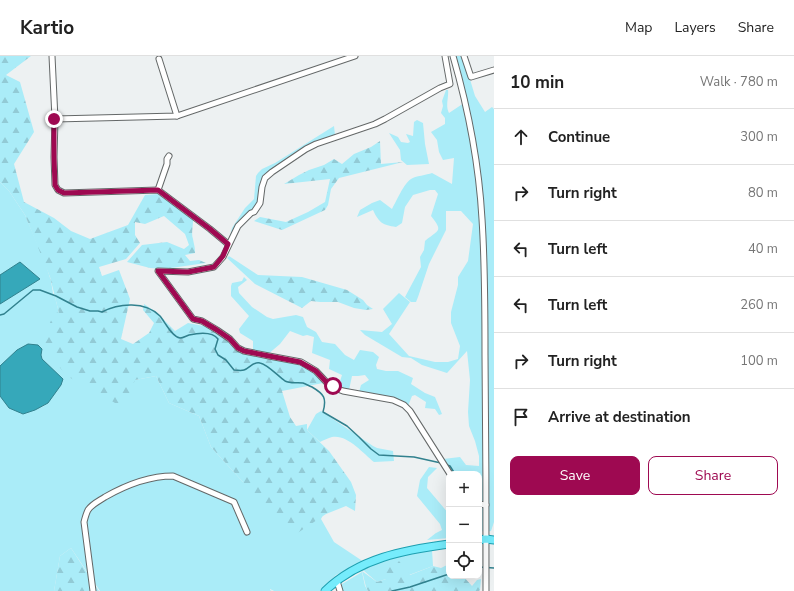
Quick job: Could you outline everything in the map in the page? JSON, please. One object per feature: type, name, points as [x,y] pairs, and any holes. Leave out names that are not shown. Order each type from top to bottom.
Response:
[{"type":"main road","points":[[483,540],[494,540]]},
{"type":"main road","points":[[325,591],[357,568],[381,558],[405,551],[446,544]]},
{"type":"street","points":[[52,56],[55,185],[58,190],[64,193],[158,190],[228,244]]},
{"type":"street","points":[[54,119],[177,116],[355,56]]},
{"type":"street","points":[[445,56],[450,84],[375,124],[316,144],[306,149],[265,178],[260,203],[254,212],[251,213],[238,226],[223,256],[214,267],[188,272],[158,271],[193,319],[202,321],[217,330],[230,339],[238,348],[244,351],[300,362],[316,371],[330,386],[343,391],[393,400],[404,405],[410,410],[448,471]]},
{"type":"street","points":[[453,56],[464,97],[474,152],[482,218],[485,290],[486,505],[483,540],[486,568],[485,590]]},
{"type":"street","points":[[464,56],[472,77],[494,70]]},
{"type":"street","points":[[159,58],[177,116]]},
{"type":"street","points":[[158,190],[169,156]]},
{"type":"street","points":[[93,591],[84,522],[87,512],[93,505],[119,489],[139,481],[163,476],[172,476],[234,502],[246,532]]},
{"type":"street","points":[[482,504],[486,505]]},
{"type":"street","points":[[337,581],[340,591]]},
{"type":"green space","points":[[0,56],[31,56],[6,75],[20,82],[34,132],[14,164],[24,202],[54,218],[71,231],[90,239],[128,225],[145,195],[158,194],[196,219],[193,221],[192,233],[195,253],[185,255],[190,261],[199,260],[206,263],[164,269],[150,268],[127,262],[142,245],[167,242],[184,249],[189,245],[185,234],[164,216],[145,224],[135,222],[135,235],[140,243],[126,259],[99,267],[102,276],[119,270],[130,299],[121,339],[133,344],[149,333],[154,323],[143,310],[144,304],[156,312],[175,331],[188,323],[209,327],[224,335],[234,346],[289,361],[318,373],[323,383],[282,391],[290,417],[296,426],[307,424],[307,430],[329,451],[351,482],[356,495],[355,511],[346,506],[326,514],[293,536],[274,522],[243,482],[211,447],[199,416],[169,403],[156,376],[135,380],[124,408],[67,376],[40,344],[55,312],[59,313],[50,277],[25,215],[9,191],[0,182]]},
{"type":"green space","points":[[456,56],[463,56],[475,96],[485,112],[492,107],[494,109],[494,522],[491,531],[483,532],[482,471],[449,471],[443,459],[460,457],[466,465],[479,466],[479,456],[469,426],[468,412],[470,380],[467,351],[447,373],[422,365],[411,358],[402,357],[365,335],[360,330],[382,332],[392,324],[383,309],[399,293],[410,302],[389,334],[409,356],[435,362],[448,362],[458,359],[460,346],[451,323],[451,312],[458,285],[458,277],[468,261],[473,224],[461,211],[446,211],[446,230],[429,264],[416,302],[411,302],[405,297],[421,267],[420,257],[424,250],[425,241],[438,230],[437,225],[431,216],[438,194],[435,190],[430,190],[413,195],[405,207],[402,223],[396,227],[382,223],[377,218],[373,210],[357,217],[360,210],[380,200],[392,209],[408,181],[415,177],[432,173],[452,184],[454,158],[443,160],[439,152],[437,140],[431,132],[445,124],[445,118],[441,113],[443,106],[442,101],[446,90],[448,90],[447,107],[449,113],[467,101]]},
{"type":"green space","points":[[417,120],[423,123],[429,164],[407,165],[401,160],[400,150],[389,133],[398,137],[401,142],[408,143],[410,142],[406,134],[413,136],[414,122]]},
{"type":"green space","points":[[334,126],[335,135],[313,143],[263,175],[258,203],[239,223],[229,240],[232,228],[245,208],[254,199],[256,176],[258,173],[262,169],[275,163]]},
{"type":"green space","points":[[380,141],[381,164],[403,162],[339,178],[331,189],[328,205],[325,210],[282,230],[254,221],[260,217],[286,222],[325,202],[330,179],[284,184],[309,170],[324,165],[334,159],[342,164],[354,154],[371,147]]},
{"type":"green space","points":[[0,182],[9,191],[25,215],[45,262],[59,313],[135,380],[156,376],[169,403],[199,416],[211,447],[243,482],[324,513],[321,519],[334,542],[364,562],[336,575],[320,591],[274,591],[270,589],[272,591],[100,591],[71,548],[60,556],[54,591],[0,591],[0,391],[21,414],[44,406],[45,404],[41,355],[0,368]]},
{"type":"green space","points":[[229,256],[258,275],[302,277],[347,290],[363,300],[373,309],[366,310],[354,308],[338,302],[311,301],[302,308],[255,284],[227,258]]},
{"type":"green space","points":[[244,277],[247,280],[238,287],[239,293],[252,307],[267,317],[273,319],[296,315],[303,317],[307,327],[316,332],[322,342],[335,344],[345,355],[354,360],[360,350],[373,352],[379,357],[376,365],[377,369],[398,371],[413,378],[411,384],[425,393],[435,397],[442,414],[439,415],[435,409],[425,408],[426,402],[415,395],[412,396],[408,406],[359,392],[361,385],[369,380],[365,375],[352,376],[349,390],[338,387],[342,375],[329,369],[330,360],[312,353],[314,337],[307,335],[303,336],[290,331],[280,344],[267,355],[253,352],[253,341],[240,333],[239,329],[249,316],[231,296],[232,283],[242,281]]},
{"type":"green space","points":[[321,411],[373,446],[393,451],[394,461],[374,462],[349,441],[343,438],[330,437],[320,442],[307,430],[316,414]]},
{"type":"green space","points":[[429,467],[437,468],[428,477],[427,488],[446,510],[446,538],[427,540],[442,530],[440,524],[417,496],[420,480]]},
{"type":"green space","points":[[71,548],[99,591],[54,591],[60,556]]},
{"type":"green space","points":[[432,550],[433,566],[409,575],[377,582],[363,570],[382,561],[408,554]]},
{"type":"green space","points":[[399,561],[410,575],[433,566],[441,568],[446,566],[446,579],[466,579],[472,586],[477,580],[481,579],[480,590],[368,591],[362,571],[377,582],[386,579],[384,570]]},
{"type":"green space","points":[[362,572],[365,586],[368,591],[342,591],[342,584]]},
{"type":"shaded area","points":[[20,262],[40,279],[0,304],[0,275]]},
{"type":"shaded area","points":[[28,344],[38,345],[42,349],[42,359],[63,379],[61,385],[48,403],[23,414],[9,408],[0,396],[0,366],[17,350]]},
{"type":"waterway","points":[[0,315],[4,314],[33,290],[40,290],[56,296],[77,307],[90,311],[102,312],[124,305],[147,308],[160,316],[171,332],[177,337],[181,338],[201,333],[215,336],[218,339],[215,349],[218,355],[226,360],[234,370],[244,370],[255,363],[260,363],[269,368],[285,381],[303,383],[312,387],[324,397],[325,403],[323,412],[347,426],[379,455],[414,457],[441,463]]},
{"type":"waterway","points":[[447,465],[450,466],[453,471]]},
{"type":"waterway","points":[[482,567],[494,568]]},
{"type":"waterway","points":[[392,591],[410,587],[446,575]]},
{"type":"route","points":[[54,119],[55,185],[58,190],[64,193],[158,190],[228,244],[223,256],[214,267],[188,272],[158,271],[193,319],[202,321],[217,330],[230,339],[238,348],[244,351],[300,362],[316,371],[330,386],[333,386]]}]
